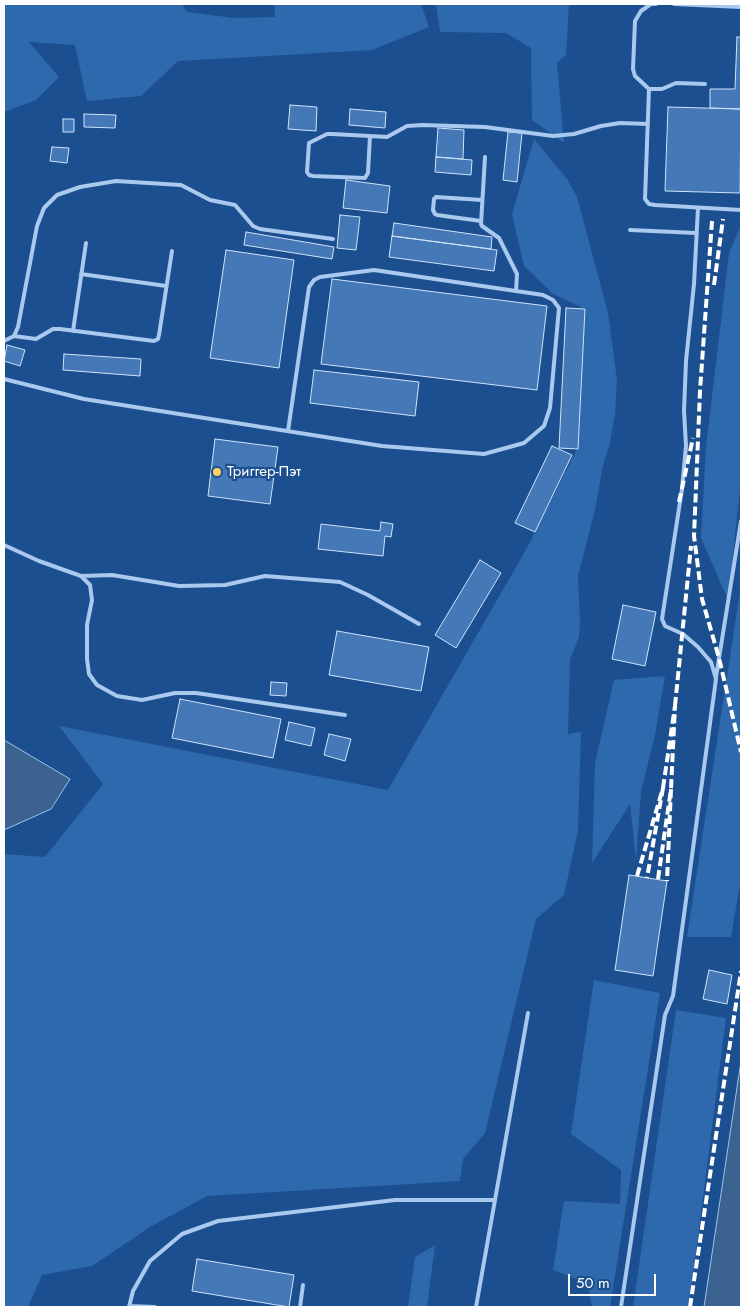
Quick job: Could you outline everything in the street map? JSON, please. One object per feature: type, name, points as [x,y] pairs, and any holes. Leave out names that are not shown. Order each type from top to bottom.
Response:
[{"type":"lane","points":[[656,4],[651,4],[640,11],[635,21],[633,69],[635,76],[649,89],[662,90],[676,83],[706,84]]},
{"type":"lane","points":[[674,4],[741,7]]},
{"type":"lane","points":[[649,89],[645,199],[649,204],[655,206],[741,210]]},
{"type":"lane","points":[[370,136],[368,173],[365,178],[313,176],[307,172],[309,143],[327,134],[370,136],[387,137],[408,126],[422,124],[485,127],[553,136],[574,134],[601,126],[620,123],[648,124]]},
{"type":"lane","points":[[485,157],[482,226],[499,238],[517,274],[516,290]]},
{"type":"lane","points":[[14,336],[18,327],[37,226],[44,208],[57,195],[80,187],[116,181],[181,185],[210,200],[235,205],[253,226],[333,239]]},
{"type":"lane","points":[[481,220],[437,214],[433,210],[436,197],[482,200]]},
{"type":"lane","points":[[698,208],[694,284],[686,361],[685,455],[682,489],[662,619],[665,626],[683,634],[698,647],[711,662],[716,679]]},
{"type":"lane","points":[[630,230],[696,233]]},
{"type":"lane","points":[[73,331],[86,243]]},
{"type":"lane","points":[[4,341],[14,336],[36,338],[53,329],[154,342],[158,339],[159,335],[172,251]]},
{"type":"lane","points":[[4,379],[84,399],[382,446],[484,454],[524,443],[544,426],[550,408],[559,308],[553,300],[543,295],[374,270],[320,277],[314,280],[310,286],[288,431]]},
{"type":"lane","points":[[81,274],[166,286]]},
{"type":"lane","points":[[621,1307],[665,1015],[673,996],[716,679],[741,521]]},
{"type":"lane","points":[[4,545],[81,576],[112,575],[179,586],[225,585],[265,576],[340,582],[368,594],[419,624]]},
{"type":"lane","points":[[81,576],[90,585],[92,600],[86,659],[89,674],[97,685],[117,696],[142,700],[175,693],[196,692],[345,715]]},
{"type":"lane","points":[[476,1307],[528,1013]]},
{"type":"lane","points":[[155,1307],[129,1307],[133,1291],[150,1261],[182,1234],[218,1221],[395,1200],[495,1200]]},
{"type":"lane","points":[[300,1307],[304,1285]]},
{"type":"shaded area","points":[[4,4],[182,4],[187,12],[234,18],[275,17],[274,4],[421,4],[429,27],[372,50],[178,61],[141,96],[87,101],[75,45],[29,42],[59,77],[36,100],[4,112]]},
{"type":"shaded area","points":[[436,4],[569,4],[566,55],[557,63],[564,143],[532,120],[531,48],[506,33],[440,32]]},
{"type":"shaded area","points":[[534,139],[567,179],[577,197],[608,313],[617,380],[615,414],[609,447],[603,465],[595,510],[578,576],[579,637],[570,659],[568,734],[581,732],[578,830],[564,895],[536,919],[485,1133],[463,1159],[460,1181],[207,1196],[150,1227],[92,1266],[42,1275],[28,1307],[4,1307],[4,854],[45,857],[103,784],[59,726],[388,790],[528,546],[577,449],[585,309],[553,294],[524,266],[512,214]]},
{"type":"shaded area","points":[[740,227],[741,480],[728,600],[701,538],[706,447],[729,253]]},
{"type":"shaded area","points":[[741,585],[741,878],[731,937],[687,937]]},
{"type":"shaded area","points":[[665,676],[655,735],[641,792],[636,860],[630,804],[592,863],[595,763],[614,680]]},
{"type":"shaded area","points":[[4,740],[70,779],[51,809],[4,830]]},
{"type":"shaded area","points":[[594,980],[660,993],[610,1307],[592,1307],[587,1283],[553,1270],[564,1201],[620,1204],[621,1170],[571,1134]]},
{"type":"shaded area","points":[[676,1010],[726,1018],[689,1307],[633,1307]]},
{"type":"shaded area","points":[[741,1061],[741,1307],[704,1307]]},
{"type":"shaded area","points":[[435,1245],[427,1307],[408,1307],[415,1257]]},
{"type":"building","points":[[737,37],[741,37],[741,109],[710,108],[710,89],[735,89]]},
{"type":"building","points":[[290,105],[317,107],[316,131],[288,129]]},
{"type":"building","points":[[668,107],[741,109],[740,193],[665,191]]},
{"type":"building","points":[[350,109],[386,112],[385,128],[349,125]]},
{"type":"building","points":[[84,114],[116,115],[115,128],[84,127]]},
{"type":"building","points":[[63,119],[74,119],[74,132],[63,132]]},
{"type":"building","points":[[438,128],[464,130],[463,159],[436,157]]},
{"type":"building","points":[[508,132],[522,133],[517,182],[503,180]]},
{"type":"building","points":[[52,147],[69,148],[67,163],[50,161]]},
{"type":"building","points":[[436,157],[472,160],[471,175],[435,172]]},
{"type":"building","points":[[346,180],[390,186],[387,213],[343,208]]},
{"type":"building","points":[[340,215],[360,217],[356,250],[337,248]]},
{"type":"building","points":[[394,223],[492,237],[491,249],[392,236]]},
{"type":"building","points":[[246,232],[334,247],[332,259],[244,245]]},
{"type":"building","points":[[392,236],[497,250],[494,271],[389,257]]},
{"type":"building","points":[[226,250],[294,260],[279,368],[210,358]]},
{"type":"building","points":[[332,279],[547,306],[537,390],[321,364]]},
{"type":"building","points":[[566,308],[585,309],[578,449],[559,448]]},
{"type":"building","points":[[7,345],[25,350],[20,366],[4,361]]},
{"type":"building","points":[[64,354],[141,359],[140,376],[63,370]]},
{"type":"building","points":[[314,370],[419,382],[415,416],[310,403]]},
{"type":"building","points":[[215,439],[278,447],[270,504],[208,496]]},
{"type":"building","points":[[552,446],[572,455],[535,532],[515,523]]},
{"type":"building","points":[[381,522],[393,524],[391,537],[385,536],[383,556],[318,549],[321,524],[380,531]]},
{"type":"building","points":[[480,560],[501,573],[456,648],[435,635]]},
{"type":"building","points":[[623,605],[656,612],[645,666],[612,659]]},
{"type":"building","points":[[337,631],[429,647],[421,691],[329,675]]},
{"type":"building","points":[[271,682],[287,683],[286,696],[270,695]]},
{"type":"building","points":[[180,699],[281,719],[273,758],[172,738]]},
{"type":"building","points":[[289,722],[315,728],[311,746],[285,740]]},
{"type":"building","points":[[329,734],[351,739],[345,761],[324,755]]},
{"type":"building","points":[[629,875],[667,881],[653,976],[615,970]]},
{"type":"building","points":[[709,970],[732,975],[727,1004],[703,999]]},
{"type":"building","points":[[197,1259],[294,1275],[289,1307],[192,1291]]},
{"type":"railway","points":[[714,285],[723,219]]},
{"type":"railway","points":[[712,221],[700,391],[694,536],[702,599],[719,658],[741,752]]},
{"type":"railway","points":[[679,502],[693,438]]},
{"type":"railway","points":[[675,706],[691,546]]},
{"type":"railway","points":[[663,788],[675,706],[671,789]]},
{"type":"railway","points":[[637,876],[663,788],[647,878]]},
{"type":"railway","points":[[658,879],[671,789],[667,881]]},
{"type":"railway","points":[[690,1307],[741,971]]},
{"type":"place","name":"Триггер-Пэт","points":[[217,472]]}]
